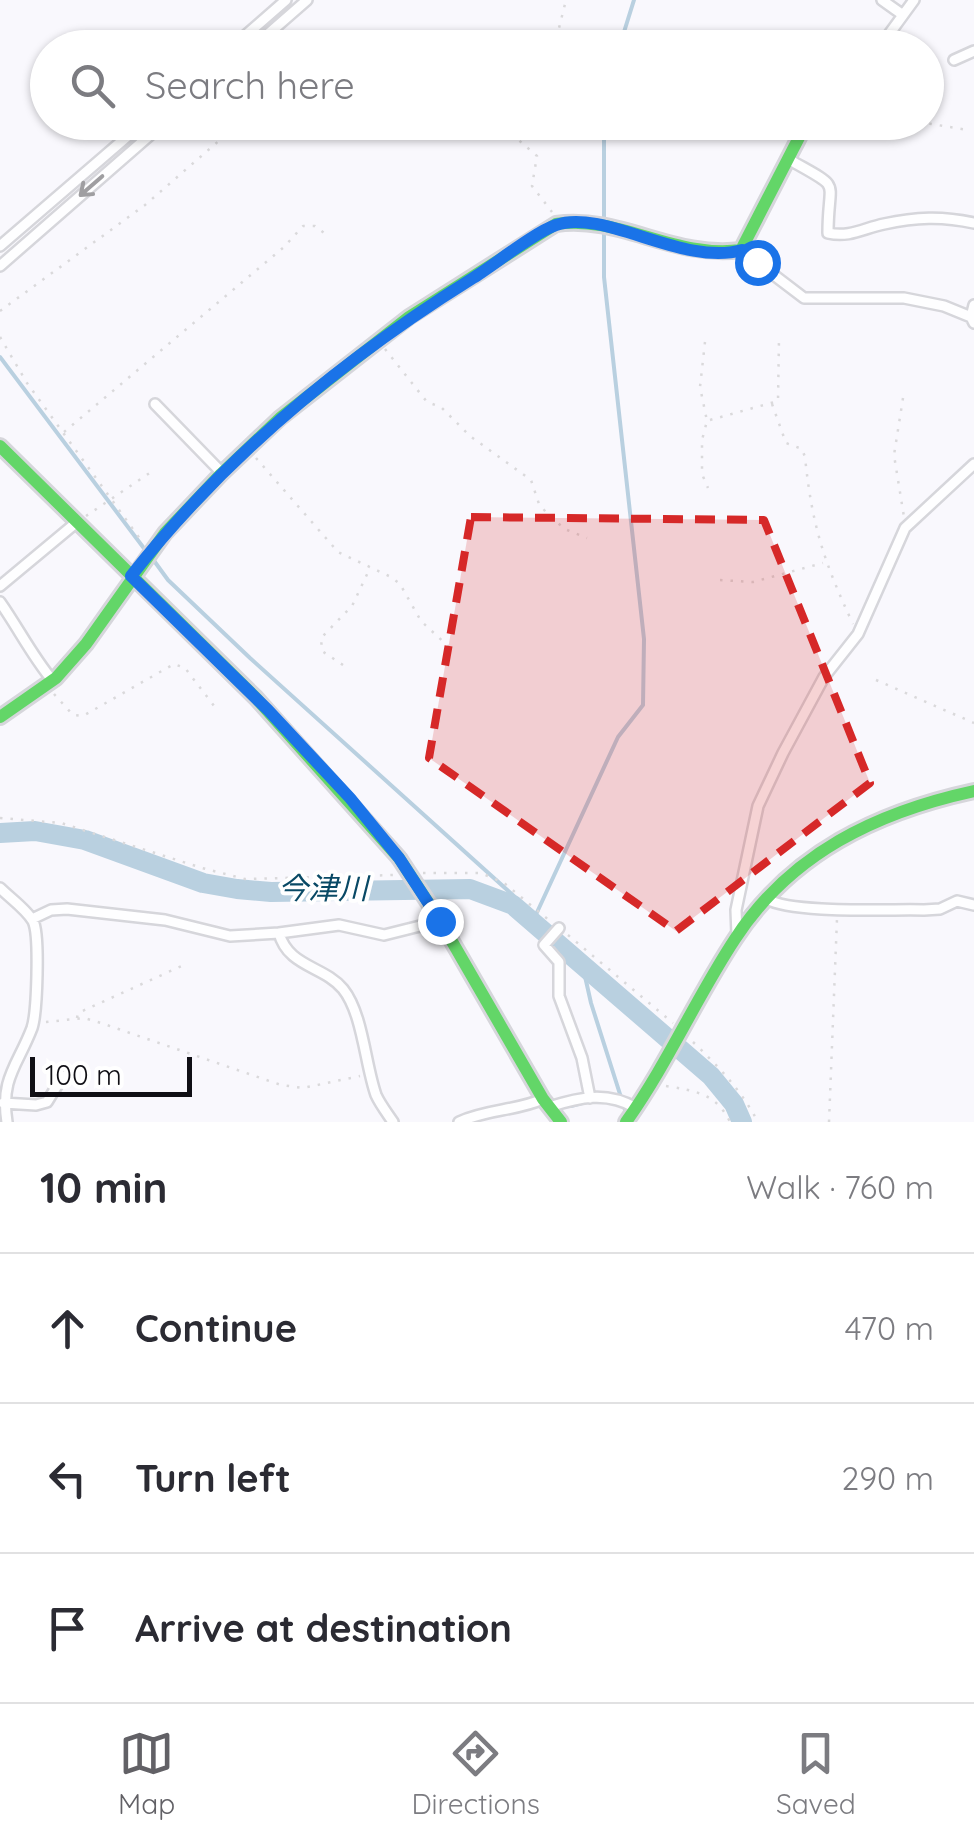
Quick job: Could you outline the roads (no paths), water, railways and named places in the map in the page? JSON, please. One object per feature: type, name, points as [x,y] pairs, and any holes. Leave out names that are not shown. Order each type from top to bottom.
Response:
[{"type":"street","points":[[249,30],[275,4],[286,0]]},
{"type":"street","points":[[272,30],[307,0]]},
{"type":"street","points":[[882,0],[903,15]]},
{"type":"street","points":[[892,30],[914,0]]},
{"type":"street","points":[[275,4],[278,24]]},
{"type":"street","points":[[954,60],[974,51]]},
{"type":"street","points":[[0,246],[123,140]]},
{"type":"street","points":[[0,266],[144,140]]},
{"type":"street","points":[[0,717],[50,683],[85,644],[150,552],[248,449],[304,396],[378,340],[557,224],[605,227],[695,252],[742,250],[799,140]]},
{"type":"street","points":[[790,160],[828,182],[832,190],[828,233],[851,235],[880,224],[931,216],[974,224]]},
{"type":"street","points":[[742,250],[804,298],[904,298],[944,306],[973,320],[974,306]]},
{"type":"street","points":[[155,404],[223,474]]},
{"type":"street","points":[[0,446],[268,710],[350,798],[399,858],[561,1122]]},
{"type":"street","points":[[738,935],[736,910],[758,806],[824,677],[858,634],[905,528],[974,464]]},
{"type":"street","points":[[0,586],[77,522]]},
{"type":"street","points":[[0,602],[50,683]]},
{"type":"street","points":[[626,1122],[738,935],[791,872],[850,829],[908,807],[974,791]]},
{"type":"street","points":[[0,888],[32,919],[39,940],[34,1024],[10,1068],[2,1107],[6,1122]]},
{"type":"street","points":[[768,899],[775,904],[837,908],[940,909],[957,900],[974,906]]},
{"type":"street","points":[[32,919],[52,910],[67,909],[166,920],[230,936],[340,925],[384,935],[439,920]]},
{"type":"street","points":[[559,928],[544,945],[559,962],[559,996],[582,1058],[590,1098]]},
{"type":"street","points":[[279,933],[283,947],[316,973],[340,985],[346,994],[377,1098],[393,1122]]},
{"type":"street","points":[[2,1107],[47,1102],[63,1076]]},
{"type":"street","points":[[459,1122],[488,1110],[604,1096],[618,1098],[636,1108]]},
{"type":"waterway","points":[[625,30],[634,0]]},
{"type":"waterway","points":[[533,921],[618,737],[643,705],[644,639],[604,277],[604,140]]},
{"type":"waterway","points":[[0,357],[146,551]]},
{"type":"waterway","points":[[152,558],[168,580],[250,658],[536,916]]},
{"type":"waterway","name":"今津川","points":[[0,833],[35,831],[85,840],[203,883],[237,889],[470,889],[513,905],[711,1076],[734,1104],[742,1122]]},
{"type":"waterway","points":[[582,963],[626,1113]]},
{"type":"waterway","points":[[571,1106],[586,1102]]}]
